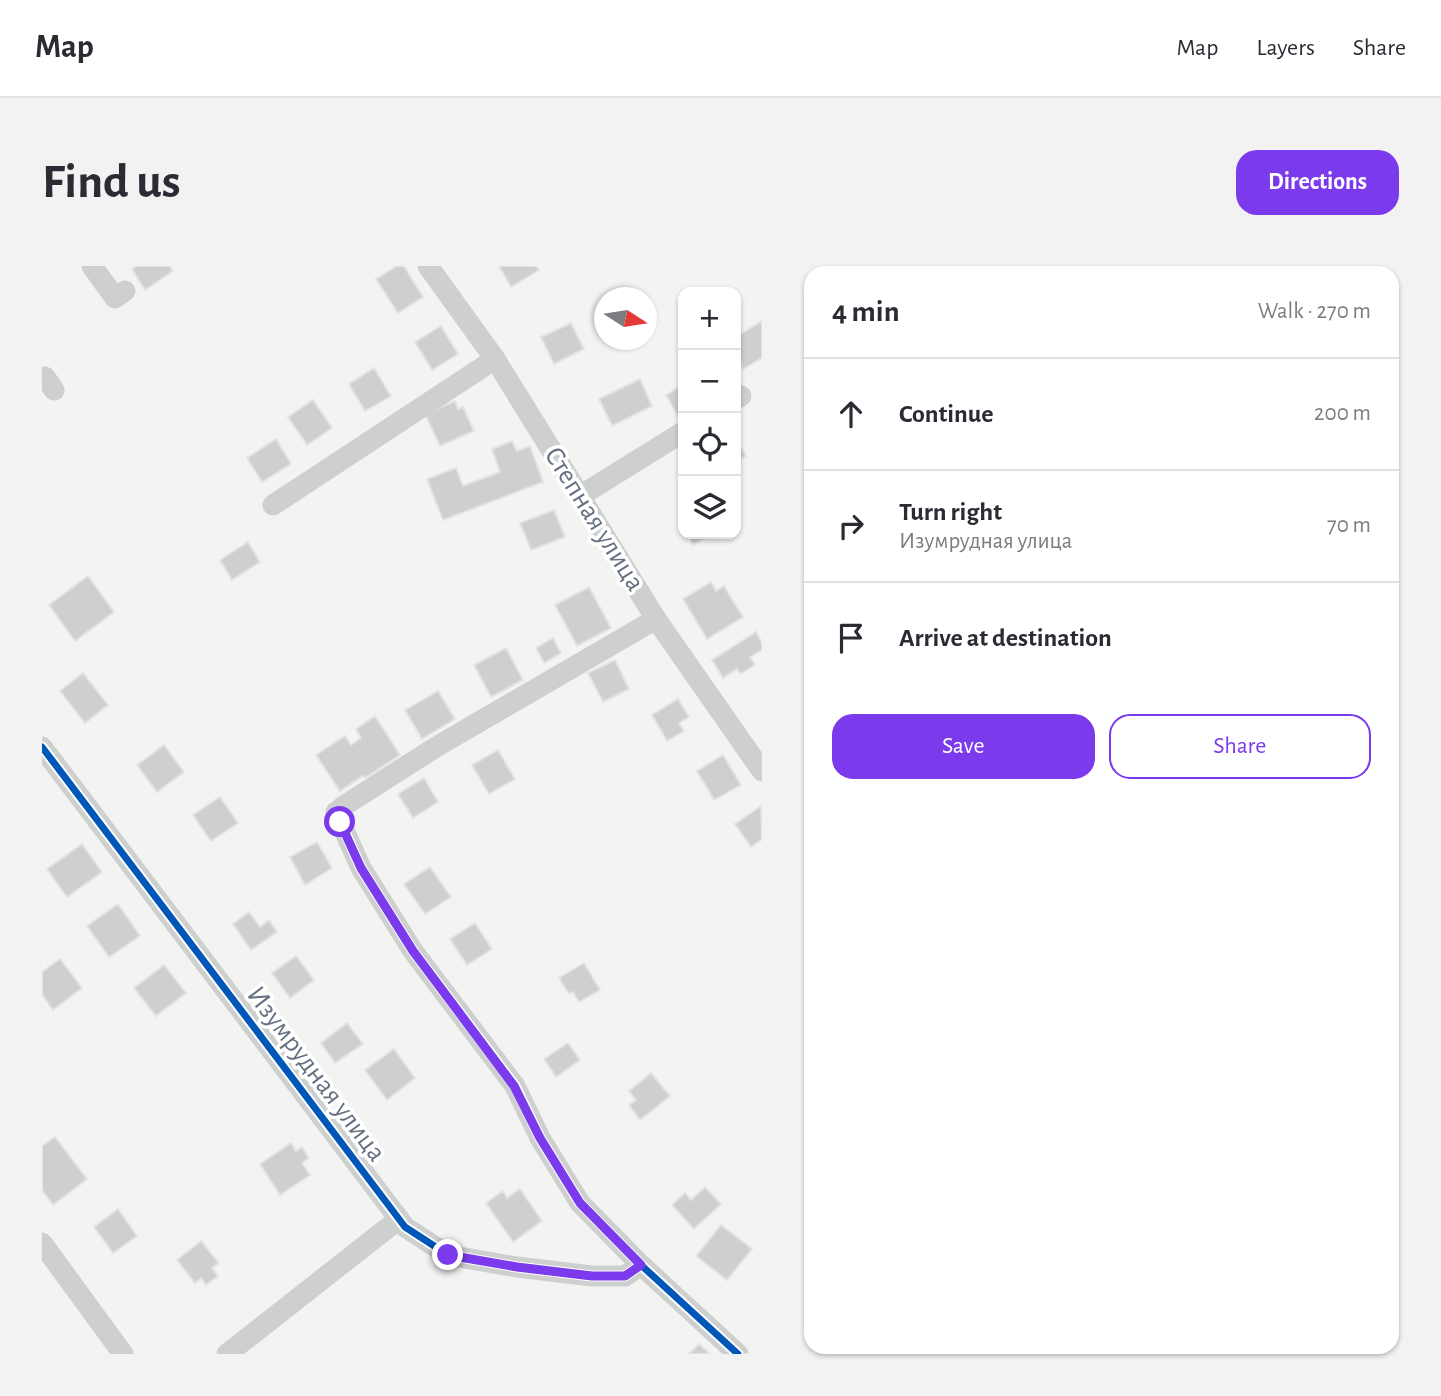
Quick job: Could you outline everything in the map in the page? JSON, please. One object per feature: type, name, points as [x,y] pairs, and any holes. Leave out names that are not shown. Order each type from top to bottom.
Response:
[{"type":"street","points":[[92,266],[115,298],[125,291]]},
{"type":"street","name":"Степная улица","points":[[428,266],[495,359],[656,619],[762,771]]},
{"type":"street","points":[[273,505],[495,359]]},
{"type":"street","points":[[580,496],[678,435]]},
{"type":"street","points":[[656,619],[436,747],[339,809],[361,868],[413,951],[514,1086],[540,1138],[580,1203],[641,1265],[738,1354]]},
{"type":"street","name":"Изумрудная улица","points":[[42,747],[405,1227],[448,1255],[517,1267],[592,1276],[625,1276],[641,1265]]},
{"type":"street","points":[[227,1354],[399,1219]]},
{"type":"street","points":[[42,1243],[124,1354]]},
{"type":"building","points":[[136,266],[170,266],[173,271],[145,290],[132,269]]},
{"type":"building","points":[[397,266],[404,266],[423,297],[398,313],[376,279]]},
{"type":"building","points":[[499,266],[536,266],[539,270],[511,287]]},
{"type":"building","points":[[762,321],[762,358],[743,369],[741,364],[741,334]]},
{"type":"building","points":[[571,323],[584,349],[554,364],[541,337]]},
{"type":"building","points":[[441,326],[458,354],[432,370],[415,342]]},
{"type":"building","points":[[374,368],[391,396],[365,411],[349,384]]},
{"type":"building","points":[[640,379],[652,406],[612,426],[599,399]]},
{"type":"building","points":[[678,388],[678,416],[666,395]]},
{"type":"building","points":[[313,400],[332,428],[307,445],[288,417]]},
{"type":"building","points":[[455,401],[458,409],[463,407],[474,431],[440,446],[425,414]]},
{"type":"building","points":[[276,439],[291,464],[262,482],[247,458]]},
{"type":"building","points":[[512,441],[517,451],[530,446],[543,482],[443,520],[427,479],[456,468],[463,486],[500,472],[492,449]]},
{"type":"building","points":[[554,510],[565,537],[531,550],[520,523]]},
{"type":"building","points":[[690,539],[704,539],[693,545]]},
{"type":"building","points":[[248,542],[260,562],[232,580],[220,560]]},
{"type":"building","points":[[88,576],[114,612],[75,641],[49,605]]},
{"type":"building","points":[[711,582],[716,591],[724,586],[743,617],[707,639],[683,599]]},
{"type":"building","points":[[589,587],[611,628],[577,646],[555,605]]},
{"type":"building","points":[[756,632],[762,643],[762,650],[750,657],[755,665],[740,674],[737,669],[723,678],[712,660]]},
{"type":"building","points":[[553,638],[561,653],[544,663],[536,648]]},
{"type":"building","points":[[506,648],[523,680],[491,697],[474,665]]},
{"type":"building","points":[[615,660],[629,689],[603,702],[588,673]]},
{"type":"building","points":[[83,673],[108,705],[85,723],[60,691]]},
{"type":"building","points":[[438,691],[455,719],[422,739],[405,710]]},
{"type":"building","points":[[678,699],[689,717],[679,723],[684,731],[667,741],[652,715]]},
{"type":"building","points":[[375,716],[400,755],[340,791],[316,755],[345,736],[351,745],[361,738],[356,729]]},
{"type":"building","points":[[164,745],[184,772],[157,792],[137,765]]},
{"type":"building","points":[[498,750],[515,779],[489,794],[472,765]]},
{"type":"building","points":[[723,755],[741,785],[714,800],[697,771]]},
{"type":"building","points":[[424,778],[438,802],[413,818],[398,794]]},
{"type":"building","points":[[220,797],[238,823],[211,841],[193,815]]},
{"type":"building","points":[[761,806],[762,839],[751,847],[735,824]]},
{"type":"building","points":[[317,842],[332,868],[305,885],[290,857]]},
{"type":"building","points":[[82,844],[102,872],[67,897],[47,869]]},
{"type":"building","points":[[430,867],[451,897],[425,914],[404,884]]},
{"type":"building","points":[[118,904],[140,936],[109,957],[87,926]]},
{"type":"building","points":[[249,912],[260,927],[269,920],[277,932],[251,950],[233,924]]},
{"type":"building","points":[[475,923],[492,949],[467,965],[450,939]]},
{"type":"building","points":[[296,956],[314,980],[290,998],[272,973]]},
{"type":"building","points":[[60,959],[82,988],[53,1010],[42,994],[42,972]]},
{"type":"building","points":[[584,963],[600,990],[579,1002],[573,992],[569,994],[559,978]]},
{"type":"building","points":[[164,965],[186,993],[156,1016],[134,988]]},
{"type":"building","points":[[347,1023],[363,1044],[335,1063],[321,1043]]},
{"type":"building","points":[[568,1043],[580,1060],[556,1077],[544,1059]]},
{"type":"building","points":[[394,1049],[415,1078],[387,1100],[365,1070]]},
{"type":"building","points":[[651,1073],[670,1096],[640,1120],[629,1105],[636,1100],[629,1091]]},
{"type":"building","points":[[55,1137],[87,1179],[53,1205],[42,1190],[42,1146]]},
{"type":"building","points":[[291,1143],[296,1151],[302,1147],[309,1158],[302,1163],[310,1175],[280,1195],[260,1164]]},
{"type":"building","points":[[705,1187],[721,1204],[694,1229],[672,1205],[685,1193],[691,1200]]},
{"type":"building","points":[[520,1189],[542,1221],[513,1242],[486,1203],[503,1191],[507,1198]]},
{"type":"building","points":[[118,1209],[137,1236],[113,1253],[94,1227]]},
{"type":"building","points":[[721,1225],[752,1249],[727,1280],[696,1256]]},
{"type":"building","points":[[201,1241],[219,1263],[212,1268],[218,1276],[206,1285],[201,1278],[195,1283],[177,1260]]},
{"type":"building","points":[[699,1344],[710,1354],[689,1354]]},
{"type":"cycle path","points":[[42,747],[405,1227],[448,1255],[517,1267],[592,1276],[625,1276],[641,1265]]},
{"type":"cycle path","points":[[336,812],[361,868],[413,951],[515,1086],[540,1138],[580,1203],[641,1265],[738,1354]]},
{"type":"route","points":[[340,822],[361,868],[413,951],[514,1086],[540,1138],[580,1203],[641,1265],[625,1276],[592,1276],[448,1255]]}]
